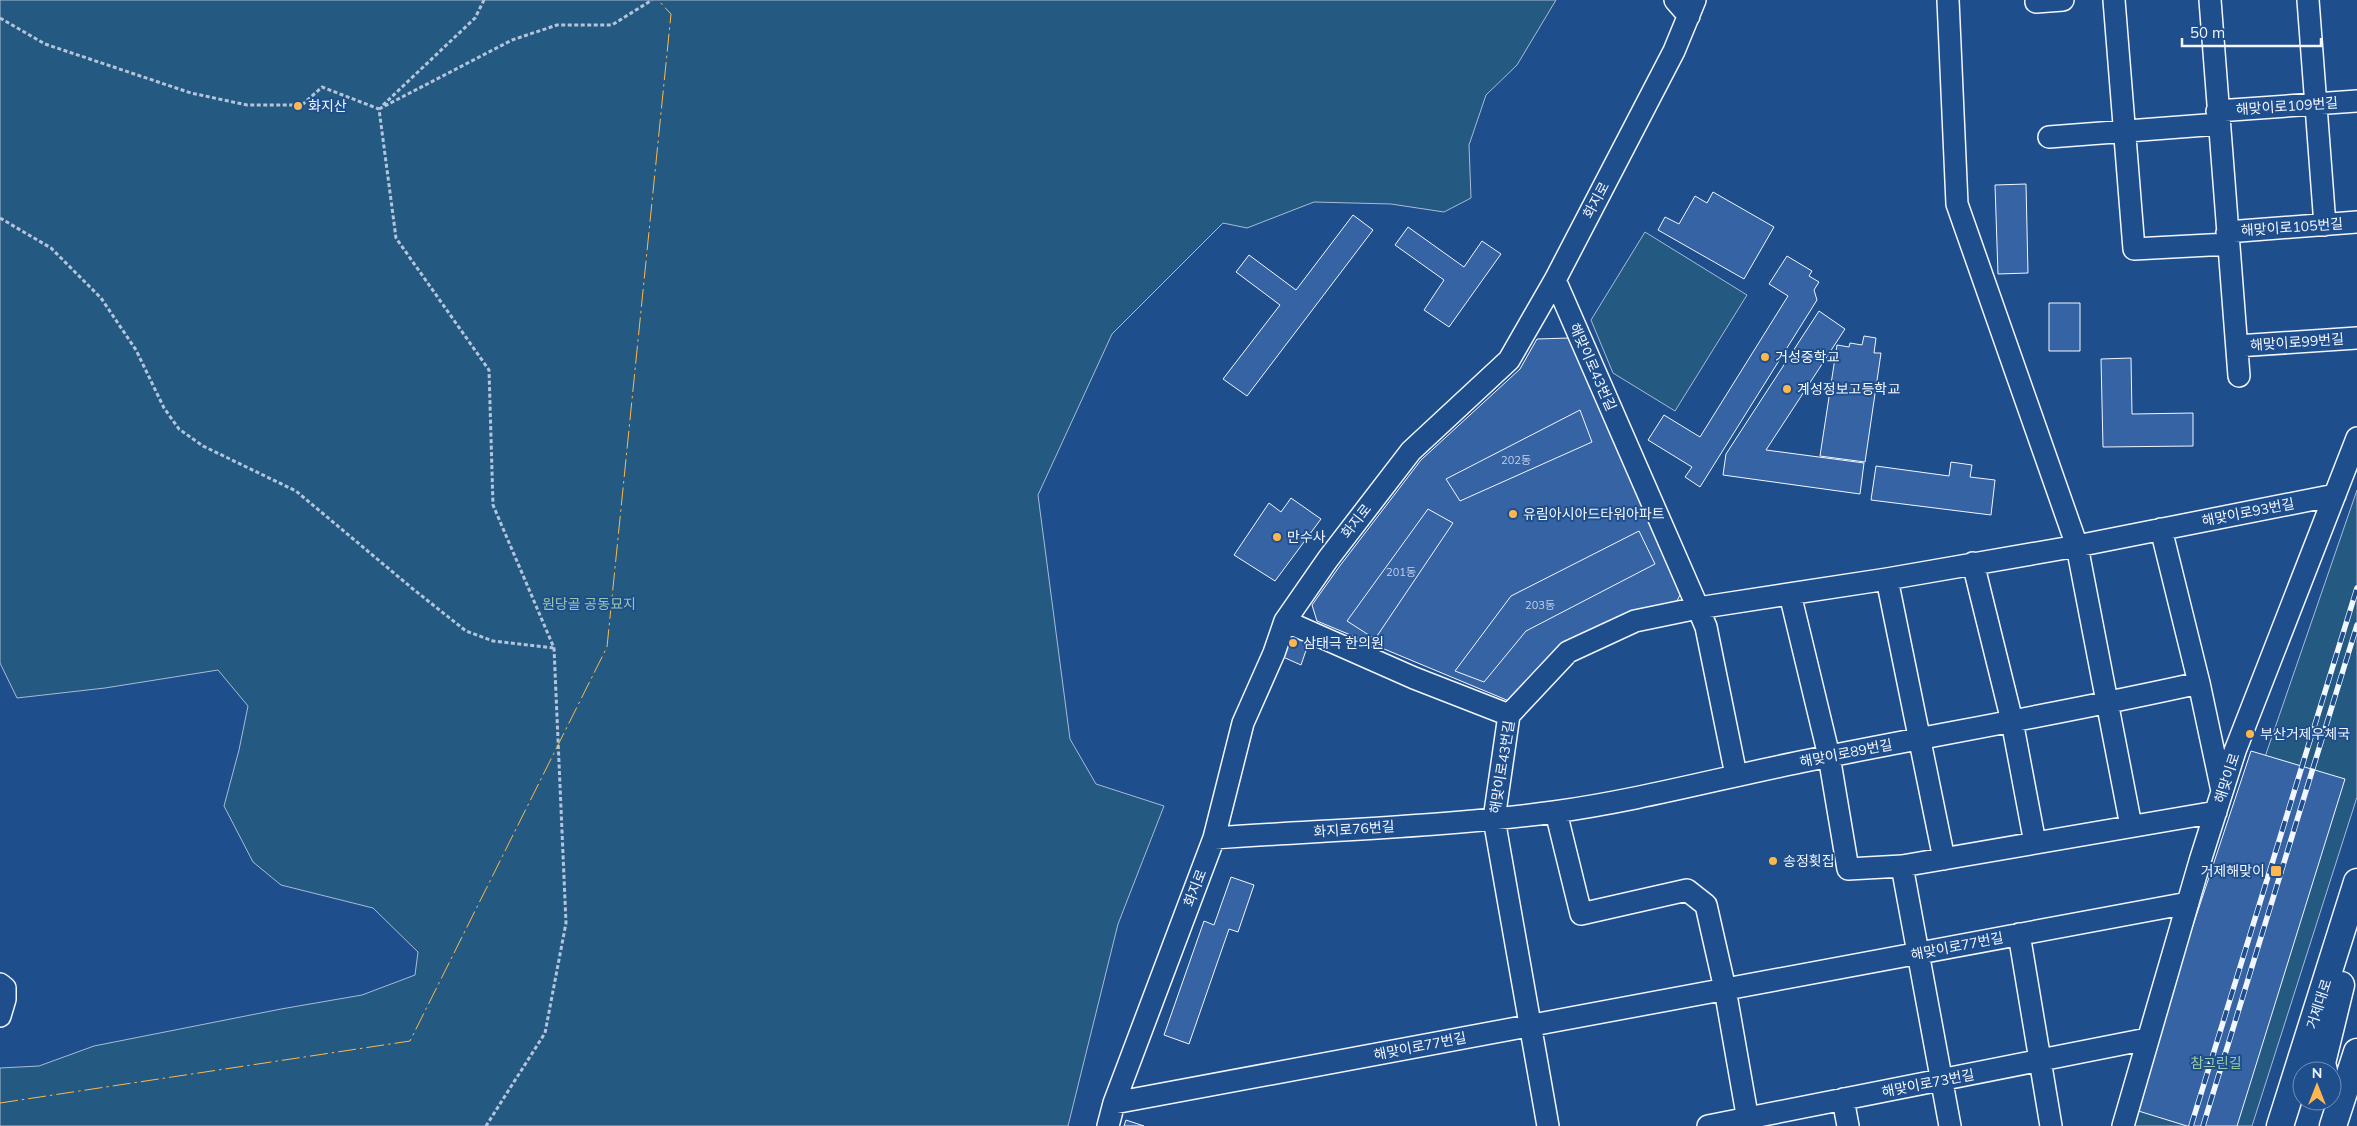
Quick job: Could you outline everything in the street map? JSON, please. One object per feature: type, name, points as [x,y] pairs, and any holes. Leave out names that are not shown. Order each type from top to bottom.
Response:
[{"type":"main road","name":"거제대로","points":[[2280,1126],[2357,882]]},
{"type":"main road","points":[[2322,1061],[2345,968],[2341,933]]},
{"type":"main road","points":[[2333,1126],[2357,1052]]},
{"type":"street","points":[[1675,0],[1692,8]]},
{"type":"street","points":[[1948,0],[1957,204],[2077,546],[2131,826]]},
{"type":"street","points":[[2036,2],[2063,0]]},
{"type":"street","points":[[2114,0],[2125,132]]},
{"type":"street","points":[[2210,0],[2239,376]]},
{"type":"street","points":[[2308,0],[2325,225]]},
{"type":"street","name":"화지로","points":[[1108,1126],[1114,1103],[1214,838],[1243,723],[1274,653],[1285,621],[1328,559],[1411,451],[1510,360],[1555,280],[1674,51],[1692,8]]},
{"type":"street","name":"해맞이로109번길","points":[[2049,136],[2125,132],[2218,118],[2357,101]]},
{"type":"street","name":"해맞이로105번길","points":[[2125,132],[2134,249],[2357,222]]},
{"type":"street","name":"해맞이로43번길","points":[[1548,1126],[1494,819],[1509,715],[1568,652],[1635,621],[1698,608],[1555,280]]},
{"type":"street","name":"해맞이로99번길","points":[[2237,346],[2357,338]]},
{"type":"street","name":"해맞이로","points":[[2123,1126],[2147,1039],[2235,751],[2357,438]]},
{"type":"street","name":"해맞이로93번길","points":[[1698,608],[1887,579],[2077,546],[2335,495]]},
{"type":"street","points":[[2161,529],[2199,683],[2222,791]]},
{"type":"street","points":[[1973,563],[2012,722],[2035,843]]},
{"type":"street","points":[[1887,579],[1944,859]]},
{"type":"street","points":[[1790,594],[1829,756],[1848,869],[1902,866],[2216,812]]},
{"type":"street","points":[[1698,608],[1706,627],[1736,774]]},
{"type":"street","points":[[1285,621],[1414,678],[1509,715]]},
{"type":"street","name":"해맞이로89번길","points":[[1494,819],[1556,812],[1660,794],[1736,774],[2012,722],[2199,683]]},
{"type":"street","points":[[1556,812],[1581,914],[1687,890],[1706,905],[1725,989],[1748,1122]]},
{"type":"street","name":"화지로76번길","points":[[1214,838],[1494,819]]},
{"type":"street","points":[[1902,866],[1950,1126]]},
{"type":"street","name":"해맞이로77번길","points":[[1114,1103],[2188,902]]},
{"type":"street","points":[[2019,934],[2051,1126]]},
{"type":"street","points":[[0,984],[5,988],[5,999],[0,1016]]},
{"type":"street","name":"해맞이로73번길","points":[[1708,1126],[1748,1122],[1843,1099],[2147,1039]]},
{"type":"street","points":[[1843,1099],[1848,1126]]},
{"type":"path","points":[[379,109],[475,18],[484,0]]},
{"type":"path","points":[[0,18],[45,44],[190,93],[248,105],[302,105],[322,87],[379,109],[512,40],[557,25],[612,25],[652,0]]},
{"type":"path","points":[[379,109],[396,238],[489,370],[493,505],[554,648],[566,923],[545,1033],[486,1126]]},
{"type":"path","points":[[0,218],[51,248],[101,298],[136,350],[164,408],[179,429],[203,446],[296,491],[413,590],[466,631],[493,641],[554,648]]},
{"type":"green space","name":"원당골 공동묘지","points":[[0,0],[1556,0],[1517,65],[1486,95],[1469,145],[1471,198],[1444,212],[1391,204],[1314,202],[1247,228],[1223,223],[1112,334],[1038,495],[1070,739],[1096,784],[1164,806],[1118,924],[1068,1126],[0,1126],[0,1068],[39,1066],[94,1046],[362,995],[415,975],[418,952],[373,908],[281,885],[253,862],[224,806],[239,750],[248,706],[218,670],[105,688],[17,698],[0,663]]},
{"type":"green space","points":[[1645,232],[1747,295],[1675,411],[1613,373],[1591,320]]},
{"type":"green space","name":"참그린길","points":[[2357,490],[2357,797],[2252,1126],[2220,1126],[2148,1096]]},
{"type":"green space","points":[[2132,1094],[2218,1126],[2123,1126]]},
{"type":"building","points":[[2026,184],[2028,273],[1998,274],[1995,185]]},
{"type":"building","points":[[1713,192],[1774,227],[1744,279],[1658,230],[1665,217],[1679,224],[1695,196],[1707,203]]},
{"type":"building","points":[[1353,215],[1373,230],[1247,396],[1223,379],[1280,305],[1236,272],[1249,255],[1296,290]]},
{"type":"building","points":[[1408,227],[1464,267],[1482,241],[1501,254],[1449,327],[1424,310],[1444,280],[1395,245]]},
{"type":"building","name":"거성중학교","points":[[1787,256],[1812,271],[1809,276],[1819,282],[1814,290],[1817,300],[1700,487],[1685,477],[1692,467],[1648,440],[1664,415],[1700,437],[1788,296],[1769,284]]},
{"type":"building","points":[[2049,303],[2080,303],[2080,351],[2049,351]]},
{"type":"building","name":"계성정보고등학교","points":[[1819,311],[1845,329],[1766,450],[1864,463],[1860,494],[1723,475],[1726,454]]},
{"type":"building","points":[[1864,336],[1876,338],[1874,353],[1881,353],[1865,462],[1820,456],[1837,345],[1849,347],[1850,343],[1862,345]]},
{"type":"building","name":"유림아시아드타워아파트","points":[[1569,338],[1681,593],[1675,605],[1563,644],[1509,701],[1317,621],[1312,605],[1421,460],[1520,369],[1537,339]]},
{"type":"building","points":[[2131,358],[2132,414],[2193,413],[2193,446],[2103,447],[2101,359]]},
{"type":"building","points":[[1580,410],[1592,442],[1460,501],[1446,479]]},
{"type":"building","points":[[1951,462],[1972,465],[1970,477],[1995,480],[1991,515],[1871,500],[1876,466],[1949,476]]},
{"type":"building","name":"만수사","points":[[1291,498],[1321,519],[1275,581],[1234,555],[1269,503],[1281,512]]},
{"type":"building","points":[[1428,509],[1453,523],[1375,639],[1347,621]]},
{"type":"building","points":[[1639,531],[1655,564],[1526,631],[1484,682],[1455,671],[1511,596]]},
{"type":"building","name":"삼태극 한의원","points":[[1285,621],[1312,633],[1301,665],[1274,653]]},
{"type":"building","name":"참그린길","points":[[2251,751],[2345,779],[2237,1126],[2187,1126],[2132,1109]]},
{"type":"building","points":[[1231,877],[1254,885],[1238,932],[1229,929],[1189,1044],[1164,1035],[1204,921],[1214,925]]},
{"type":"building","points":[[1126,1120],[1144,1126],[1124,1126]]},
{"type":"railway","points":[[2191,1126],[2357,588]]},
{"type":"railway","points":[[2203,1126],[2357,625]]},
{"type":"power","points":[[0,1103],[410,1041],[607,647],[671,14],[658,0]]},
{"type":"place","name":"화지산","points":[[298,106]]},
{"type":"place","name":"거성중학교","points":[[1765,357]]},
{"type":"place","name":"계성정보고등학교","points":[[1787,389]]},
{"type":"place","name":"유림아시아드타워아파트","points":[[1513,514]]},
{"type":"place","name":"만수사","points":[[1277,537]]},
{"type":"place","name":"삼태극 한의원","points":[[1293,643]]},
{"type":"place","name":"부산거제우체국","points":[[2250,734]]},
{"type":"place","name":"송정횟집","points":[[1773,861]]},
{"type":"place","name":"거제해맞이","points":[[2276,871]]}]
